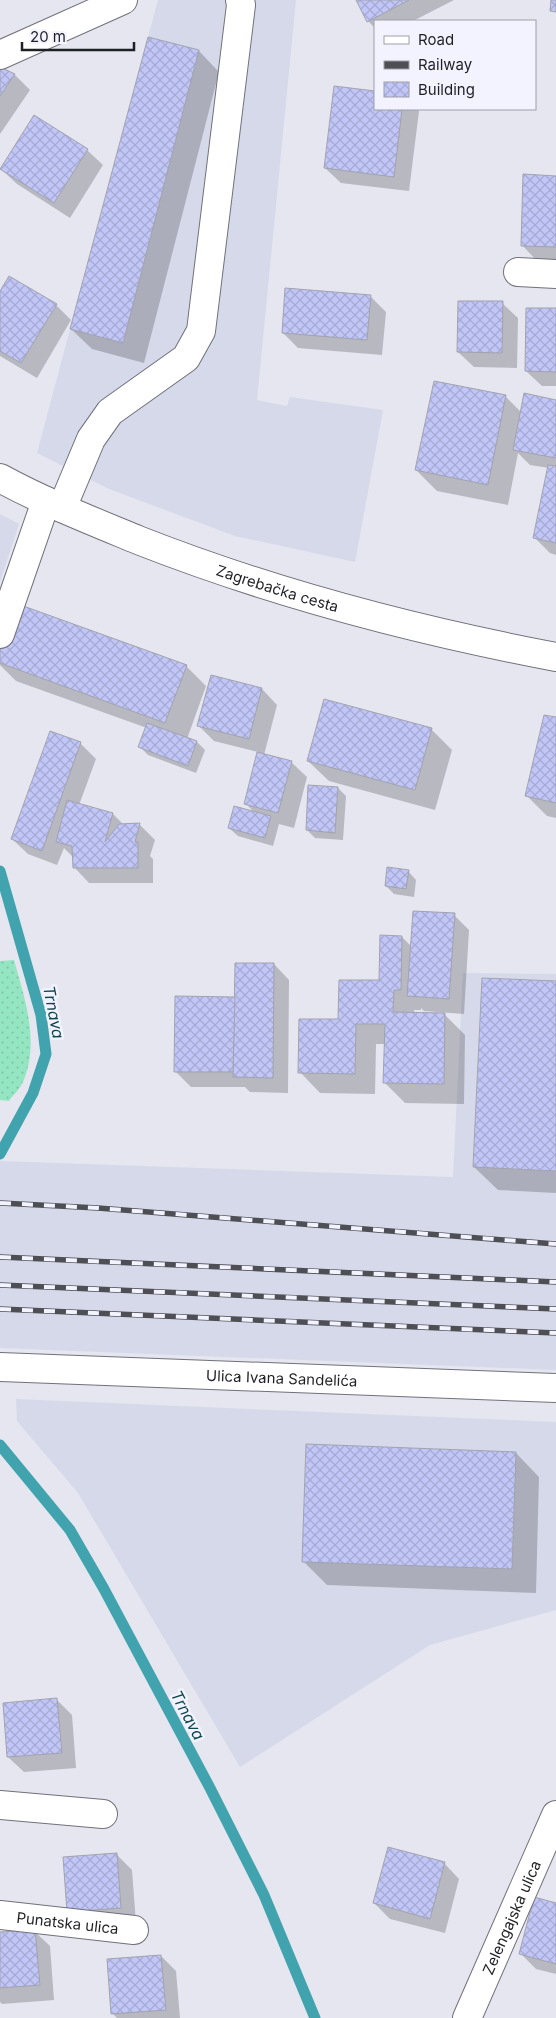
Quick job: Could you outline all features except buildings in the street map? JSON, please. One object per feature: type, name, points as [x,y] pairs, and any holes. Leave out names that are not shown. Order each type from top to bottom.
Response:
[{"type":"street","points":[[0,55],[98,6],[123,0]]},
{"type":"street","points":[[0,634],[54,504],[91,439],[110,412],[186,358],[202,331],[241,5],[240,0]]},
{"type":"street","points":[[518,272],[556,274]]},
{"type":"street","name":"Zagrebačka cesta","points":[[5,481],[54,504],[181,556],[254,582],[327,604],[428,629],[556,657]]},
{"type":"street","name":"Ulica Ivana Sandelića","points":[[4,1367],[556,1388]]},
{"type":"street","points":[[0,1805],[103,1814]]},
{"type":"street","name":"Zelengajska ulica","points":[[466,2018],[556,1815]]},
{"type":"street","name":"Punatska ulica","points":[[0,1915],[134,1930]]},
{"type":"shaded area","points":[[158,0],[296,0],[257,400],[287,406],[290,397],[383,410],[355,562],[235,536],[109,489],[37,453]]},
{"type":"shaded area","points":[[0,514],[19,524],[0,582]]},
{"type":"shaded area","points":[[463,973],[556,974],[556,1370],[0,1348],[0,1161],[453,1177]]},
{"type":"shaded area","points":[[16,1399],[556,1422],[556,1610],[430,1645],[240,1767],[78,1493],[17,1421]]},
{"type":"green space","points":[[14,960],[26,1005],[31,1037],[28,1067],[23,1082],[9,1101],[0,1100],[0,961]]},
{"type":"waterway","name":"Trnava","points":[[0,871],[41,1015],[46,1054],[33,1093],[0,1154]]},
{"type":"waterway","name":"Trnava","points":[[0,1445],[70,1530],[104,1589],[210,1788],[264,1895],[315,2018]]},
{"type":"railway","points":[[0,1203],[98,1208],[556,1244]]},
{"type":"railway","points":[[0,1257],[556,1282]]},
{"type":"railway","points":[[0,1285],[556,1309]]},
{"type":"railway","points":[[0,1309],[556,1333]]}]
